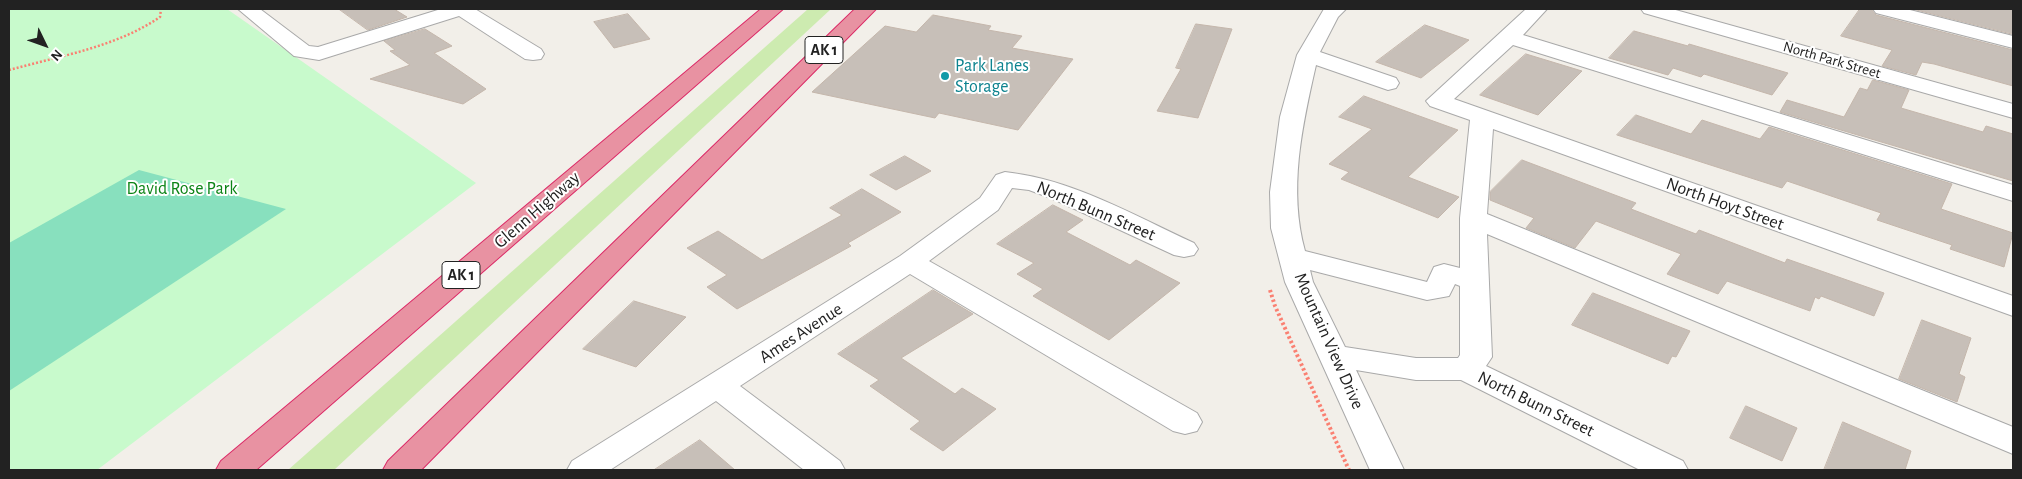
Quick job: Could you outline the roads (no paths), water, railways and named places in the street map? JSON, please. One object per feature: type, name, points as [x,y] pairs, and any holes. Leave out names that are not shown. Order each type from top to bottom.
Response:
[{"type":"highway","name":"Glenn Highway","points":[[233,470],[773,9]]},
{"type":"highway","name":"AK 1","points":[[400,470],[866,9]]},
{"type":"street","points":[[248,9],[302,51],[319,54],[461,9],[534,54]]},
{"type":"street","name":"Mountain View Drive","points":[[1336,9],[1330,14],[1308,55],[1292,117],[1282,192],[1285,228],[1299,282],[1387,470]]},
{"type":"street","points":[[1537,9],[1510,38],[2013,193]]},
{"type":"street","name":"North Park Street","points":[[1651,9],[2013,111]]},
{"type":"street","points":[[1883,9],[2013,42]]},
{"type":"street","name":"North Hoyt Street","points":[[1510,38],[1438,101],[2013,306]]},
{"type":"street","points":[[1308,55],[1388,83]]},
{"type":"street","points":[[1466,369],[1476,357],[1473,218],[1482,117]]},
{"type":"street","name":"North Bunn Street","points":[[1006,180],[1033,183],[1062,193],[1184,249]]},
{"type":"street","name":"Ames Avenue","points":[[584,470],[910,262],[989,204],[1006,180]]},
{"type":"street","points":[[1473,218],[2013,441]]},
{"type":"street","points":[[1293,257],[1427,291],[1438,289],[1444,273],[1475,280]]},
{"type":"street","points":[[910,262],[1185,422]]},
{"type":"street","name":"North Bunn Street","points":[[1334,356],[1416,370],[1466,369],[1671,470]]},
{"type":"street","points":[[718,386],[828,470]]},
{"type":"place","name":"Park Lanes Storage","points":[[945,76]]},
{"type":"park label","name":"David Rose Park","points":[[182,189]]}]
